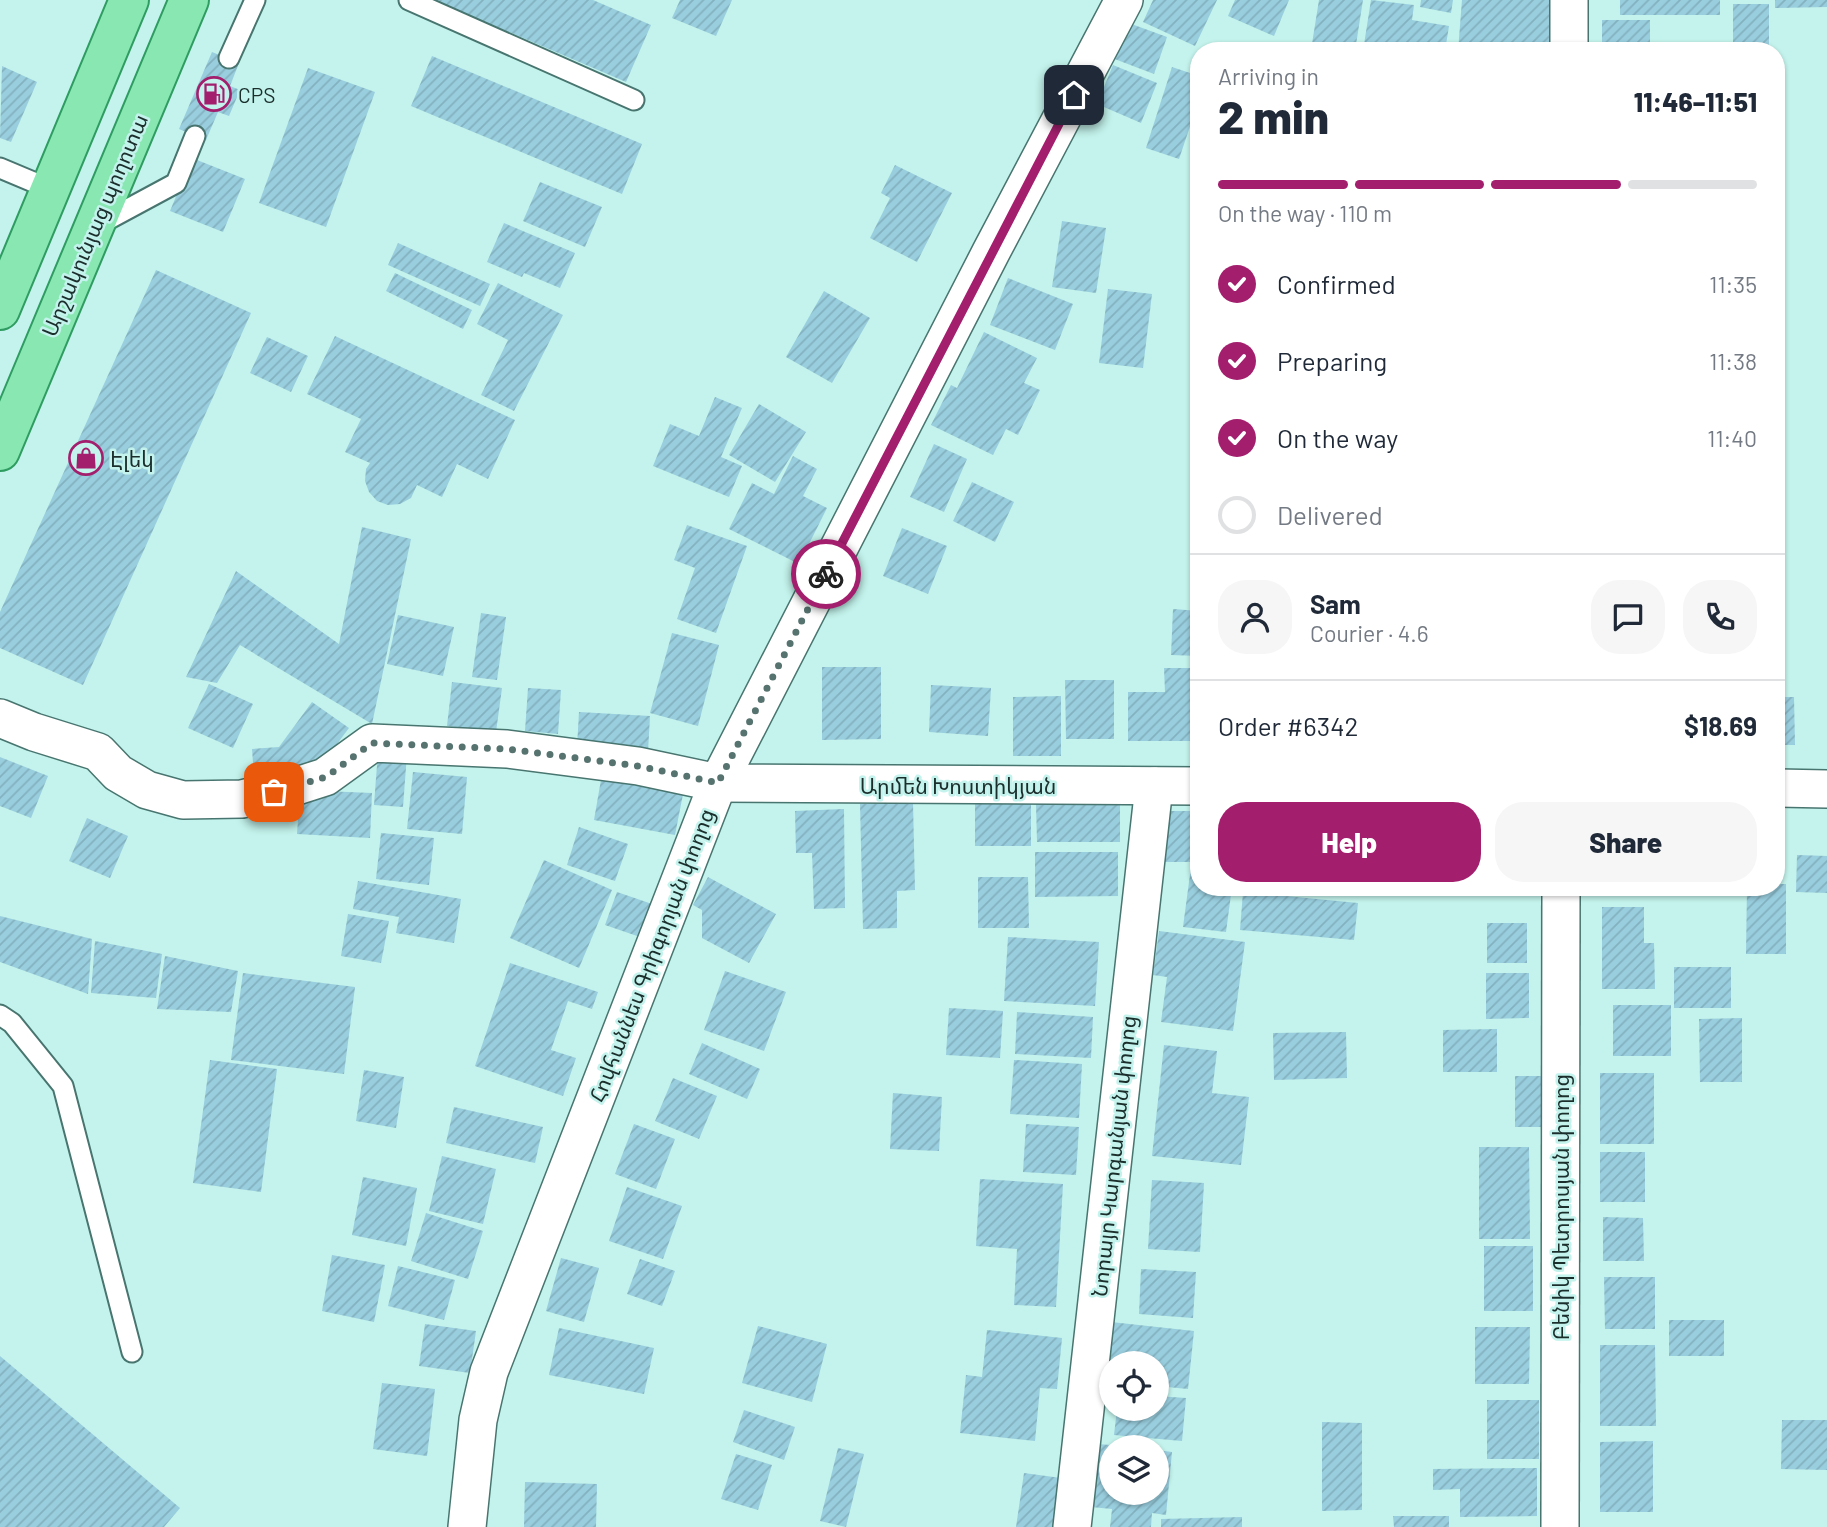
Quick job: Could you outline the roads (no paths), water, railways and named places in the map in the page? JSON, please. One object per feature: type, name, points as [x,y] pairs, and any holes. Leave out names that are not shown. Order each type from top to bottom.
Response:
[{"type":"main road","points":[[0,310],[129,0]]},
{"type":"main road","name":"Արշակունյաց պողոտա","points":[[0,451],[189,0]]},
{"type":"street","name":"Հովհաննես Գրիգորյան փողոց","points":[[467,1527],[478,1420],[489,1372],[718,783],[991,252],[1125,0]]},
{"type":"street","points":[[1569,0],[1569,42]]},
{"type":"street","name":"Արմեն Խոստիկյան","points":[[0,718],[34,732],[99,752],[118,773],[147,790],[183,800],[242,799],[313,781],[326,777],[372,743],[507,749],[638,766],[718,783],[1190,786]]},
{"type":"street","name":"Նորայր Կարգանյան փողոց","points":[[1072,1527],[1154,786]]},
{"type":"street","points":[[1785,788],[1827,789]]},
{"type":"street","name":"Բենիկ Պետրոսյան փողոց","points":[[1560,1527],[1561,896]]},
{"type":"lane","points":[[229,58],[255,0]]},
{"type":"lane","points":[[409,0],[634,100]]},
{"type":"lane","points":[[94,227],[176,183],[195,136]]},
{"type":"lane","points":[[0,168],[50,189]]},
{"type":"lane","points":[[0,1014],[12,1023],[63,1086],[132,1352]]},
{"type":"place","name":"CPS","points":[[214,94]]},
{"type":"place","name":"Էլեկ","points":[[86,458]]}]
